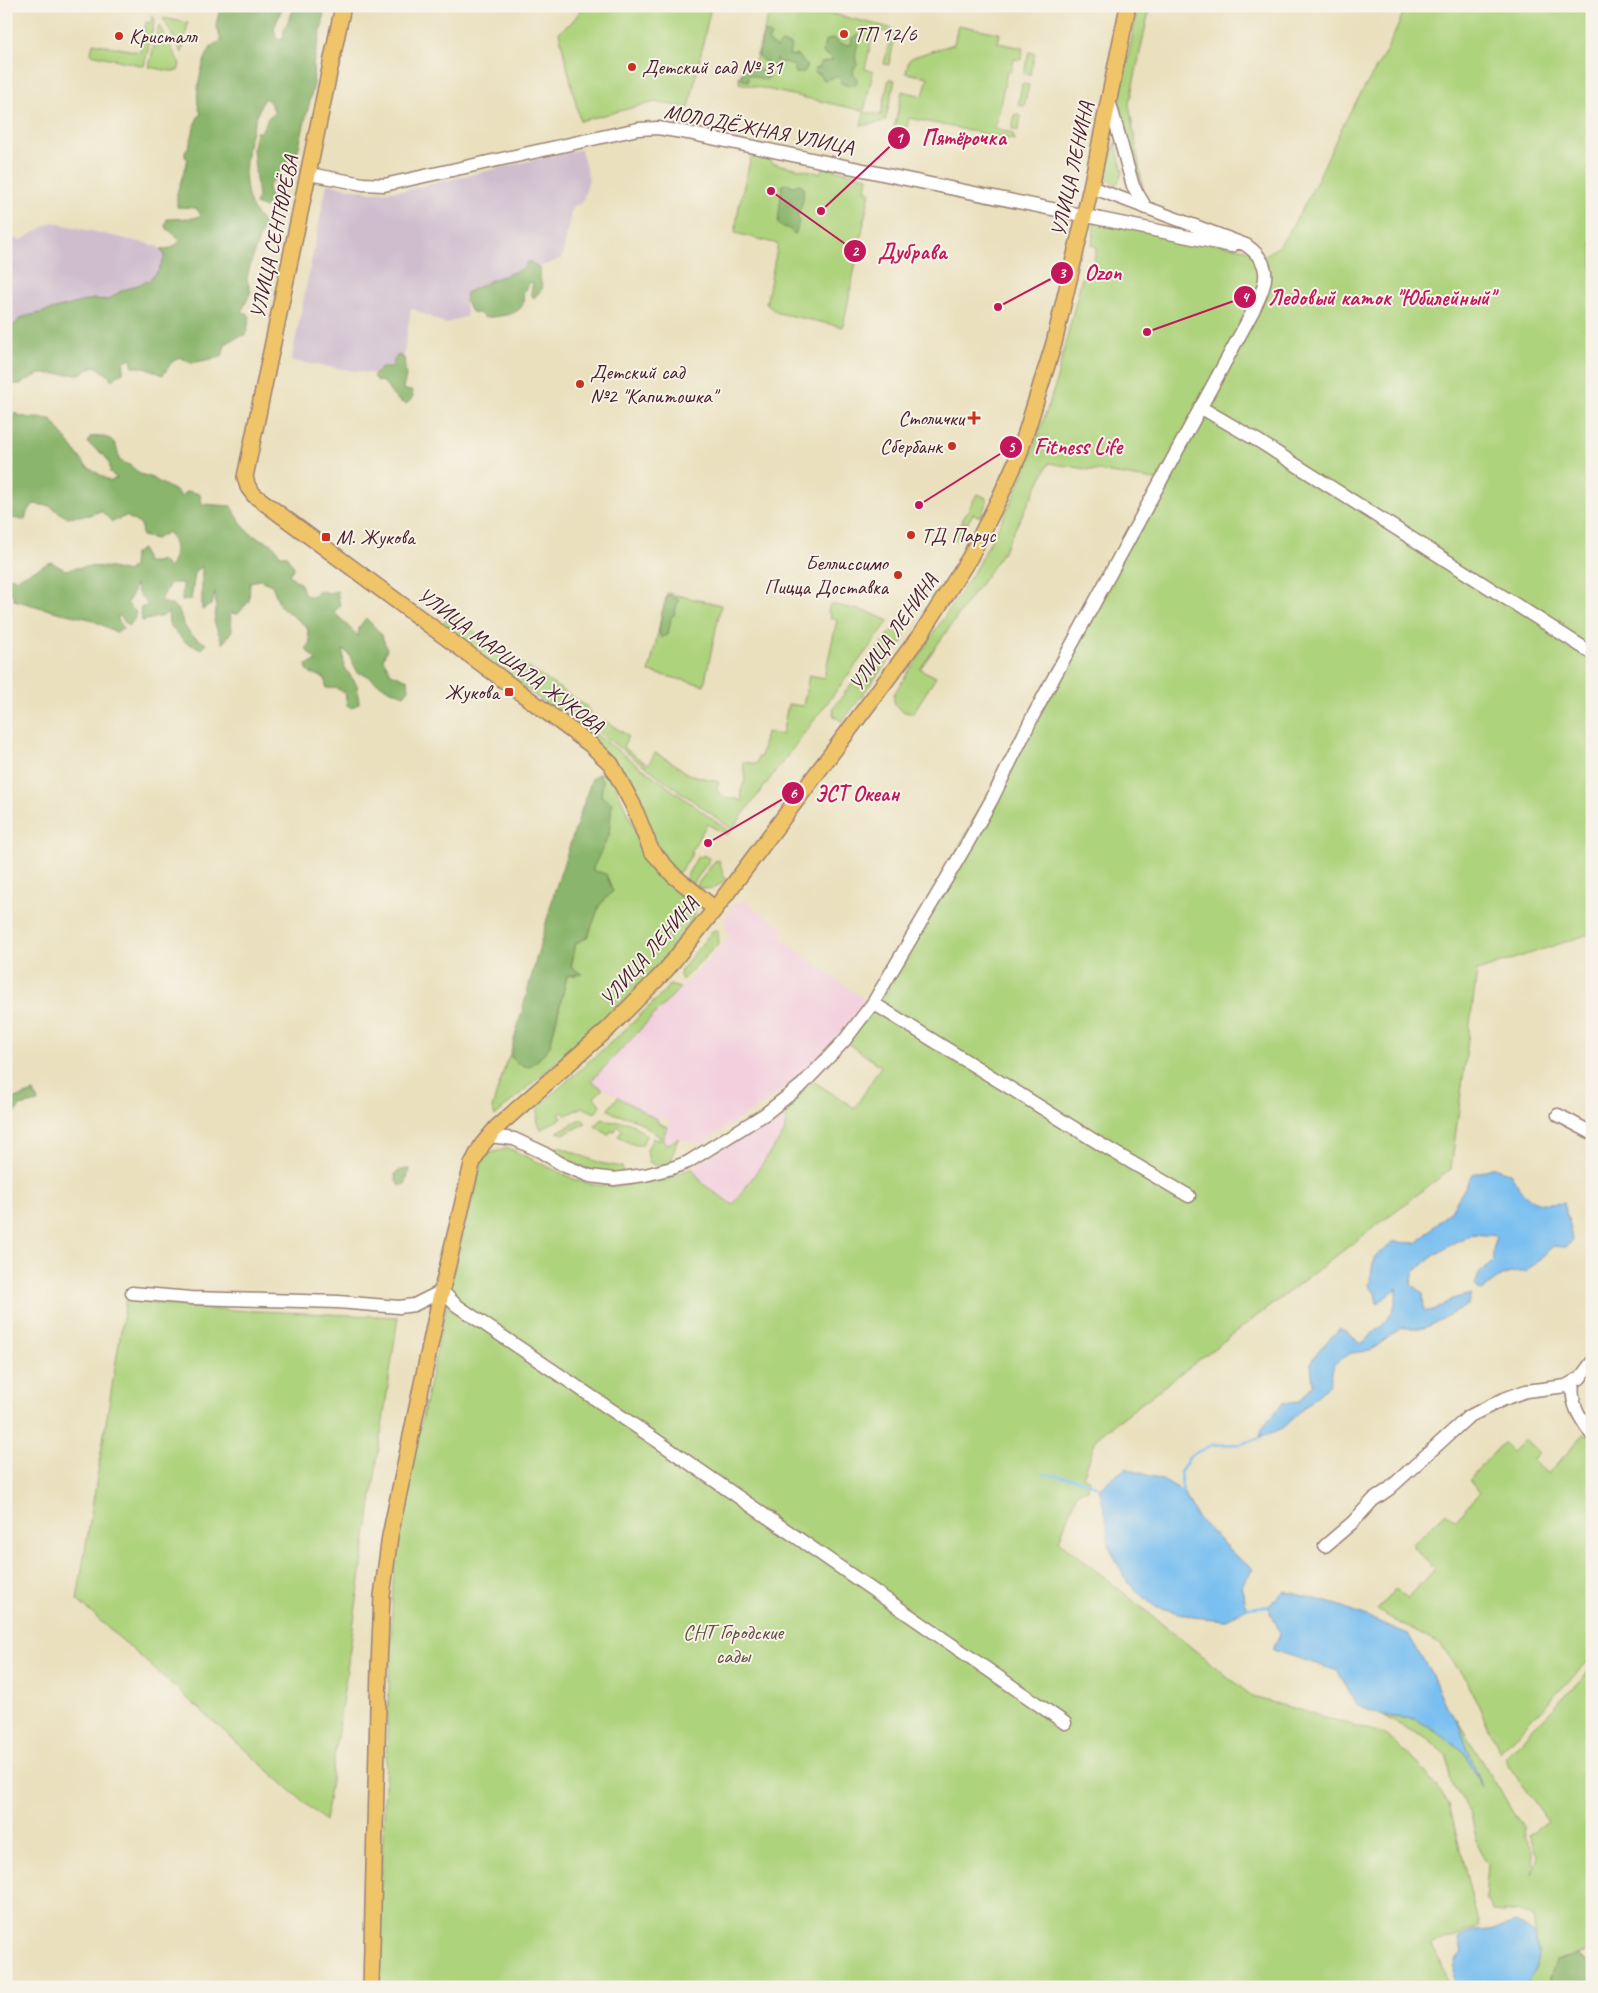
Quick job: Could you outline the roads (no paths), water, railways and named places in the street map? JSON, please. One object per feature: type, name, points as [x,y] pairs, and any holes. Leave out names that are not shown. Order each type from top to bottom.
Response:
[{"type":"main road","name":"УЛИЦА СЕНТЮРЁВА","points":[[245,477],[344,6]]},
{"type":"main road","name":"УЛИЦА ЛЕНИНА","points":[[370,1987],[382,1596],[390,1536],[442,1290],[470,1172],[478,1153],[497,1127],[609,1028],[651,987],[715,909],[921,634],[970,557],[1019,455],[1054,343],[1084,217],[1128,6]]},
{"type":"main road","name":"УЛИЦА МАРШАЛА ЖУКОВА","points":[[245,477],[248,487],[254,495],[591,745],[611,764],[633,805],[651,850],[673,875],[715,909]]},
{"type":"street","points":[[1108,99],[1133,186],[1146,208]]},
{"type":"street","name":"МОЛОДЁЖНАЯ УЛИЦА","points":[[308,174],[364,184],[384,185],[638,129],[658,128],[880,172],[1084,217],[1254,251]]},
{"type":"street","points":[[489,1136],[514,1139],[540,1151],[565,1166],[590,1176],[614,1179],[645,1175],[672,1168],[688,1162],[735,1134],[766,1114],[802,1085],[844,1041],[873,1003],[992,799],[1033,716],[1253,311],[1264,287],[1267,275],[1261,257],[1246,245],[1090,187]]},
{"type":"street","points":[[1200,407],[1260,442],[1592,653]]},
{"type":"street","points":[[873,1003],[1100,1144],[1188,1196]]},
{"type":"street","points":[[1558,1115],[1592,1133]]},
{"type":"street","points":[[132,1293],[192,1298],[338,1302],[399,1306],[414,1305],[442,1290],[456,1304],[1065,1723]]},
{"type":"street","points":[[1325,1546],[1353,1522],[1373,1500],[1396,1483],[1468,1417],[1504,1399],[1526,1391],[1566,1386],[1580,1378],[1592,1362]]},
{"type":"street","points":[[1573,1382],[1573,1404],[1592,1434]]},
{"type":"water","points":[[1495,1167],[1510,1173],[1525,1195],[1531,1199],[1544,1203],[1564,1203],[1573,1241],[1565,1247],[1553,1246],[1526,1272],[1501,1276],[1481,1292],[1475,1285],[1479,1274],[1493,1260],[1493,1250],[1497,1236],[1473,1234],[1455,1242],[1414,1272],[1411,1284],[1423,1294],[1424,1311],[1434,1311],[1453,1299],[1471,1294],[1468,1305],[1425,1328],[1401,1328],[1370,1351],[1351,1353],[1334,1364],[1329,1385],[1282,1428],[1260,1438],[1262,1428],[1283,1403],[1300,1401],[1313,1385],[1311,1363],[1319,1350],[1340,1328],[1361,1343],[1382,1326],[1391,1314],[1397,1288],[1377,1304],[1375,1293],[1369,1286],[1374,1258],[1393,1242],[1417,1243],[1452,1209],[1473,1174]]},
{"type":"water","points":[[1126,1468],[1162,1480],[1183,1492],[1198,1519],[1238,1558],[1253,1569],[1241,1586],[1247,1608],[1225,1620],[1193,1617],[1154,1606],[1127,1582],[1109,1546],[1106,1516],[1099,1488]]},
{"type":"water","points":[[1284,1591],[1338,1605],[1408,1634],[1431,1673],[1444,1702],[1457,1720],[1482,1787],[1463,1750],[1416,1719],[1383,1716],[1356,1705],[1338,1671],[1273,1650],[1280,1633],[1268,1606]]},
{"type":"water","points":[[1515,1922],[1535,1935],[1538,1953],[1535,1972],[1520,1987],[1455,1987],[1454,1968],[1462,1952],[1459,1937],[1474,1931],[1491,1930]]},
{"type":"waterway","points":[[1183,1492],[1180,1473],[1190,1456],[1211,1445],[1241,1444],[1260,1438]]},
{"type":"waterway","points":[[1043,1474],[1072,1478],[1099,1488]]},
{"type":"waterway","points":[[1247,1608],[1268,1606]]},
{"type":"place","name":"ТП 12/6","points":[[844,34]]},
{"type":"place","name":"Кристалл","points":[[119,36]]},
{"type":"place","name":"Детский сад № 31","points":[[632,67]]},
{"type":"place","name":"Дубрава","points":[[771,191]]},
{"type":"place","name":"Пятёрочка","points":[[821,211]]},
{"type":"place","name":"Ozon","points":[[998,307]]},
{"type":"place","name":"Ледовый каток \"Юбилейный\"","points":[[1147,332]]},
{"type":"place","name":"Детский сад №2 \"Капитошка\"","points":[[580,384]]},
{"type":"place","name":"Столички","points":[[974,418]]},
{"type":"place","name":"Сбербанк","points":[[952,446]]},
{"type":"place","name":"Fitness Life","points":[[919,505]]},
{"type":"place","name":"ТД Парус","points":[[911,535]]},
{"type":"place","name":"М. Жукова","points":[[326,537]]},
{"type":"place","name":"Беллиссимо Пицца Доставка","points":[[898,575]]},
{"type":"place","name":"Жукова","points":[[509,692]]},
{"type":"place","name":"ЭСТ Океан","points":[[708,843]]},
{"type":"park label","name":"СНТ Городские сады","points":[[733,1644]]}]
